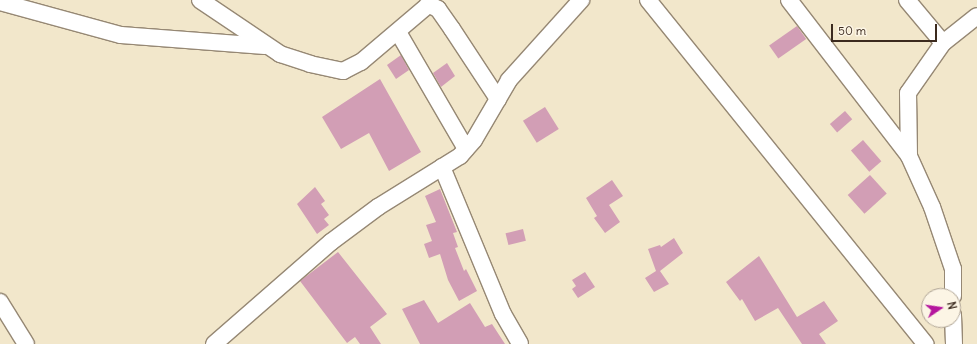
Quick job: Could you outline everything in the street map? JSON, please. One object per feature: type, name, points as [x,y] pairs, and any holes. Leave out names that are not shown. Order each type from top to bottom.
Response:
[{"type":"street","points":[[200,0],[265,46],[310,64],[343,71],[361,62],[398,32],[426,6],[438,9],[498,98]]},
{"type":"street","points":[[214,344],[331,242],[378,207],[442,167],[466,149],[509,80],[581,0]]},
{"type":"street","points":[[648,0],[926,344]]},
{"type":"street","points":[[789,0],[909,156],[932,207],[953,268],[953,288]]},
{"type":"street","points":[[907,0],[943,43]]},
{"type":"street","points":[[0,2],[121,35],[265,46]]},
{"type":"street","points":[[909,156],[908,93],[943,43],[977,16]]},
{"type":"street","points":[[398,32],[466,149]]},
{"type":"street","points":[[442,167],[503,314],[520,344]]},
{"type":"street","points":[[0,302],[26,344]]},
{"type":"street","points":[[953,328],[954,344]]},
{"type":"building","points":[[797,26],[806,39],[778,59],[769,46]]},
{"type":"building","points":[[401,55],[409,70],[396,79],[387,65]]},
{"type":"building","points":[[447,63],[455,76],[441,87],[433,73]]},
{"type":"building","points":[[380,79],[421,152],[389,171],[369,133],[341,149],[322,117]]},
{"type":"building","points":[[545,107],[559,129],[537,143],[523,121]]},
{"type":"building","points":[[845,111],[852,119],[837,132],[830,124]]},
{"type":"building","points":[[863,140],[881,161],[869,172],[851,150]]},
{"type":"building","points":[[870,175],[887,194],[864,214],[848,195]]},
{"type":"building","points":[[612,180],[623,196],[609,205],[620,222],[605,233],[594,218],[597,216],[586,198]]},
{"type":"building","points":[[315,187],[325,201],[321,204],[329,215],[324,219],[329,225],[317,234],[297,204]]},
{"type":"building","points":[[440,189],[457,232],[453,233],[458,247],[455,248],[464,271],[466,269],[477,291],[459,301],[448,280],[440,254],[429,258],[424,244],[432,241],[426,225],[436,222],[425,196]]},
{"type":"building","points":[[523,229],[526,241],[508,245],[506,233]]},
{"type":"building","points":[[674,238],[683,253],[660,271],[669,284],[654,292],[645,278],[656,271],[648,249],[660,245],[661,247]]},
{"type":"building","points":[[338,252],[387,314],[370,327],[381,344],[360,344],[355,337],[347,343],[300,281]]},
{"type":"building","points":[[759,256],[797,317],[824,301],[838,321],[819,334],[826,344],[802,344],[778,308],[755,321],[742,299],[740,301],[726,282]]},
{"type":"building","points":[[585,272],[595,287],[578,298],[572,289],[576,286],[572,280]]},
{"type":"building","points":[[424,300],[438,323],[470,303],[485,327],[492,324],[505,344],[420,344],[402,309]]}]
